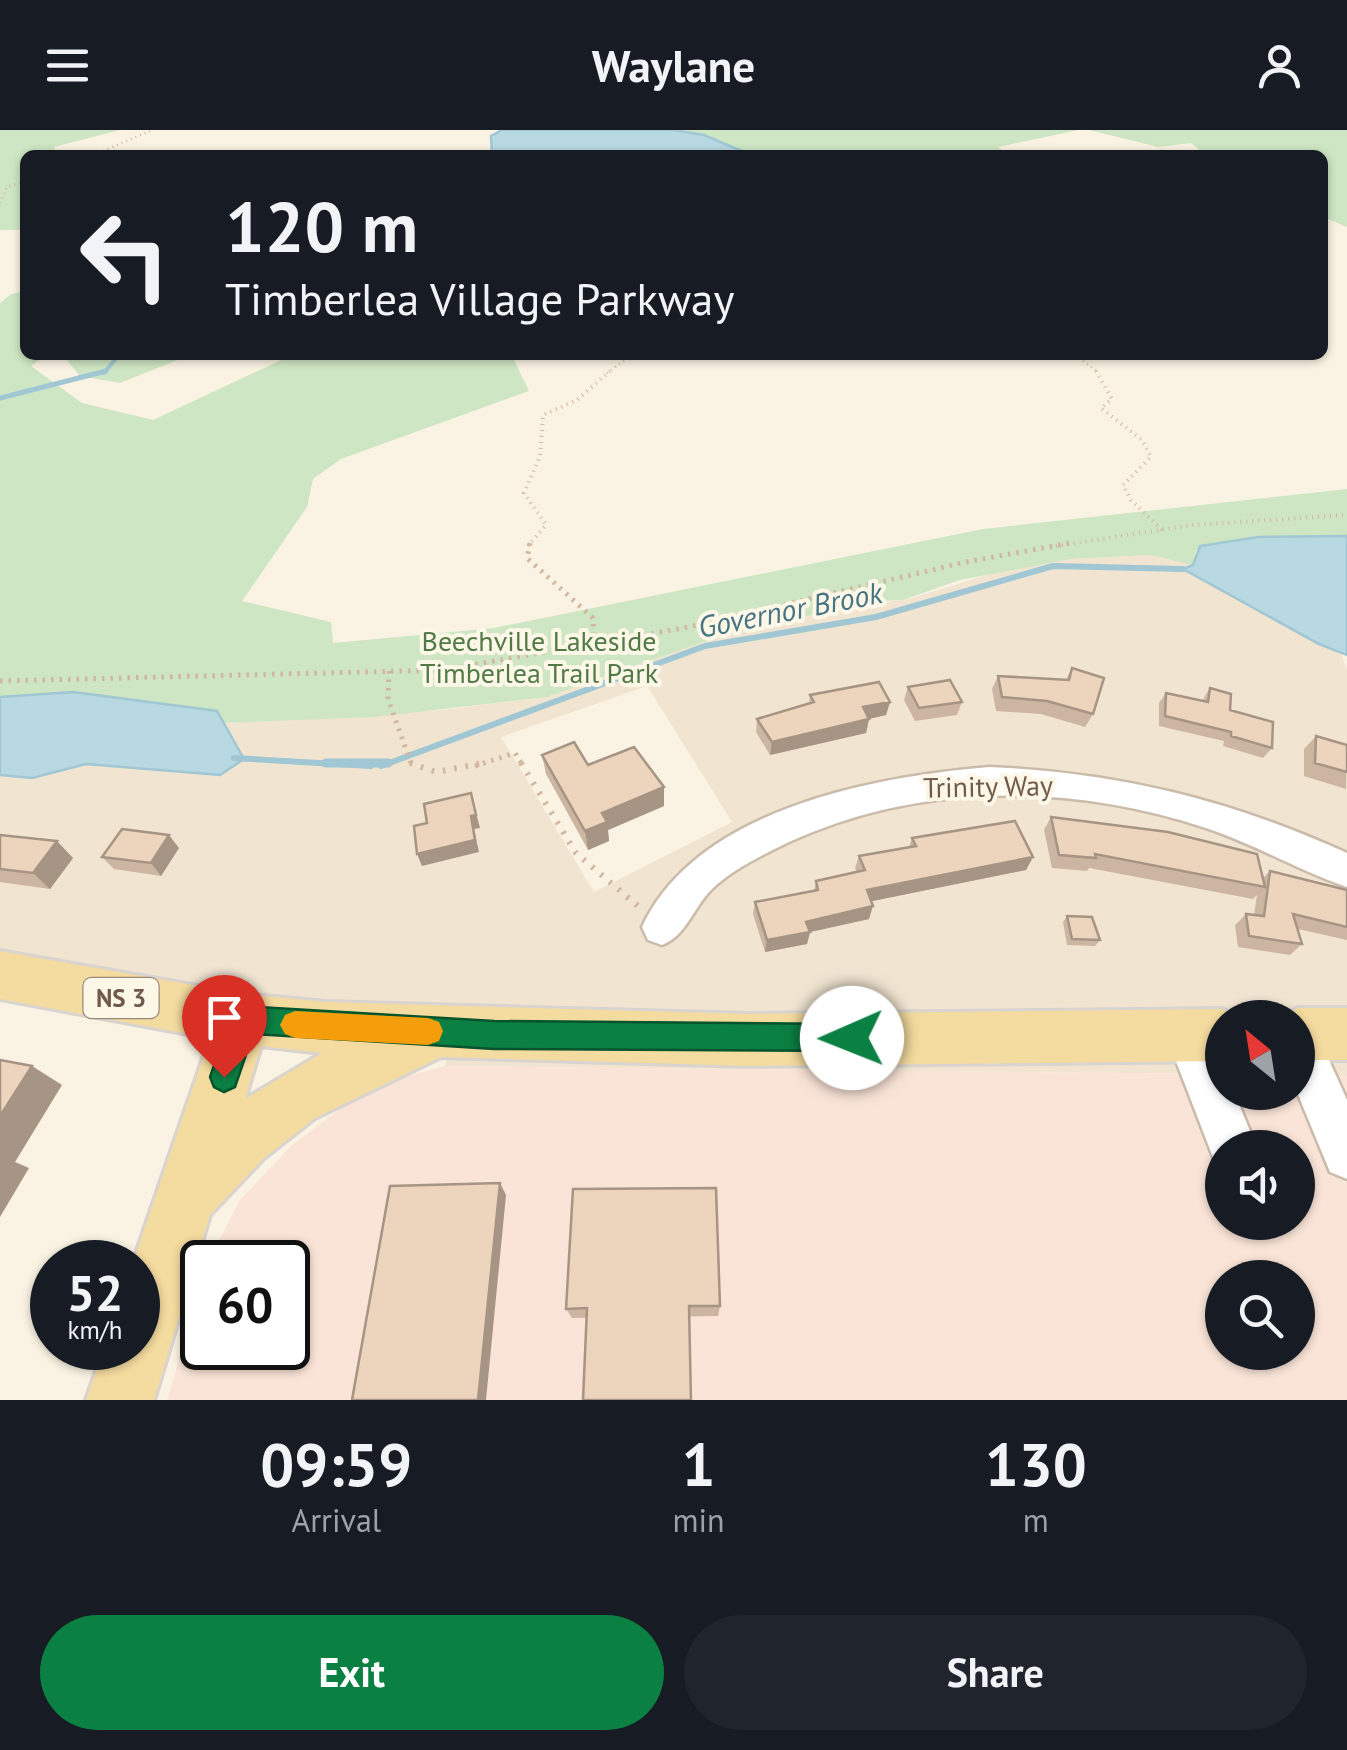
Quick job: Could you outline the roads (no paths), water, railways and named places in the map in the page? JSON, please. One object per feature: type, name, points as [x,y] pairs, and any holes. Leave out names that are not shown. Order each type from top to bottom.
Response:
[{"type":"main road","name":"NS 3","points":[[0,974],[243,1020],[455,1033],[750,1040],[1205,1035]]},
{"type":"main road","points":[[120,1400],[243,1020]]},
{"type":"main road","points":[[176,1220],[235,1145],[303,1090],[374,1056],[455,1033]]},
{"type":"main road","points":[[1315,1034],[1347,1034]]},
{"type":"street","name":"Trinity Way","points":[[662,927],[686,885],[722,858],[841,804],[953,782],[1048,782],[1123,792],[1228,820],[1347,870]]},
{"type":"street","points":[[1315,1081],[1347,1155]]},
{"type":"water","points":[[502,130],[673,130],[704,135],[739,150],[492,150],[491,136]]},
{"type":"water","points":[[1347,536],[1347,655],[1319,644],[1183,569],[1193,565],[1200,546],[1258,537]]},
{"type":"water","points":[[73,692],[217,711],[244,759],[220,775],[86,764],[32,778],[0,775],[0,697]]},
{"type":"waterway","points":[[106,371],[115,360]]},
{"type":"waterway","points":[[0,398],[106,371]]},
{"type":"waterway","name":"Governor Brook","points":[[381,766],[705,646],[876,617],[1053,566],[1183,569]]},
{"type":"waterway","name":"Governor Brook","points":[[234,758],[371,766]]},
{"type":"waterway","name":"Governor Brook","points":[[326,763],[388,763]]},
{"type":"park label","name":"Beechville Lakeside Timberlea Trail Park","points":[[539,656]]}]
